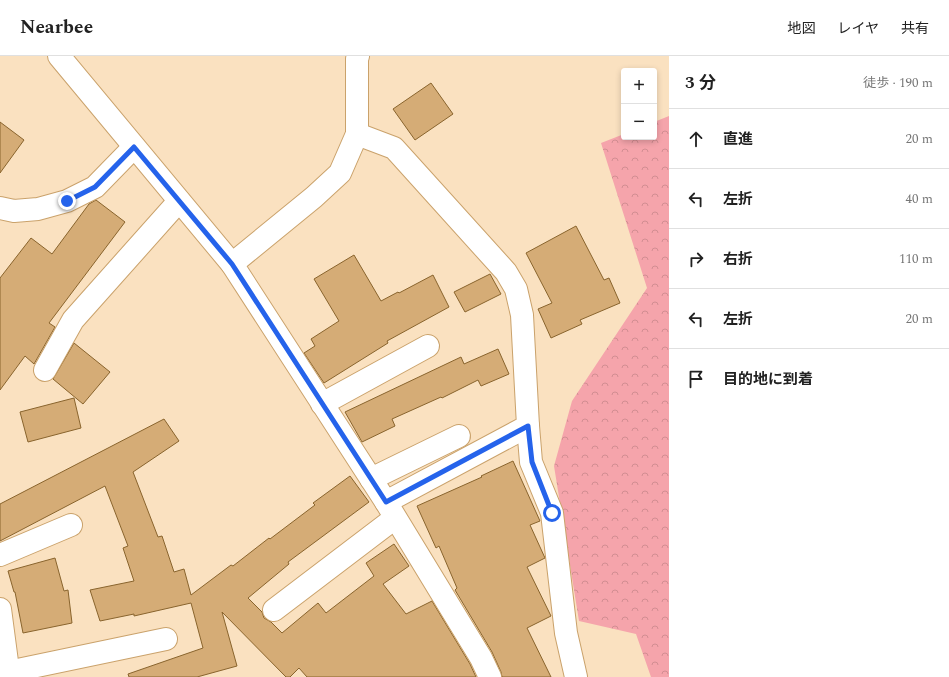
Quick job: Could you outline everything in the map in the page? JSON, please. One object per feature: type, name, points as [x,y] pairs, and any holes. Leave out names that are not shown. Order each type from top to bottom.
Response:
[{"type":"street","points":[[59,56],[232,264],[391,510],[481,658],[490,677]]},
{"type":"street","points":[[232,264],[314,196],[340,172],[357,134],[357,57]]},
{"type":"street","points":[[357,134],[394,148],[506,272],[516,289],[522,315],[528,426],[532,462],[552,513],[566,633],[576,677]]},
{"type":"street","points":[[0,208],[14,210],[38,209],[67,201],[95,187],[134,147]]},
{"type":"street","points":[[45,370],[74,320],[179,201]]},
{"type":"street","points":[[322,404],[428,346]]},
{"type":"street","points":[[274,610],[391,510],[528,426]]},
{"type":"street","points":[[371,479],[459,436]]},
{"type":"street","points":[[0,555],[71,525]]},
{"type":"street","points":[[0,609],[9,674],[166,639]]},
{"type":"green space","points":[[669,116],[669,677],[651,677],[636,634],[579,621],[554,466],[572,401],[647,288],[601,143],[621,135],[621,140],[657,140],[657,121]]},
{"type":"building","points":[[431,83],[453,114],[415,140],[393,109]]},
{"type":"building","points":[[0,122],[24,140],[0,173]]},
{"type":"building","points":[[96,200],[125,222],[49,323],[55,327],[34,364],[25,356],[0,390],[0,278],[31,238],[52,254],[89,204]]},
{"type":"building","points":[[576,226],[604,280],[609,278],[620,303],[580,320],[582,324],[551,338],[538,309],[552,303],[526,253]]},
{"type":"building","points":[[354,255],[381,301],[433,275],[449,307],[387,341],[388,343],[324,383],[304,353],[315,346],[311,339],[339,321],[314,279]]},
{"type":"building","points":[[490,274],[501,294],[465,312],[454,292]]},
{"type":"building","points":[[74,343],[110,372],[83,404],[53,379]]},
{"type":"building","points":[[498,349],[509,374],[481,386],[478,380],[442,398],[441,397],[392,419],[395,426],[362,442],[345,412],[461,357],[464,364]]},
{"type":"building","points":[[74,398],[81,428],[28,442],[20,412]]},
{"type":"building","points":[[164,419],[179,441],[133,472],[158,537],[162,536],[174,572],[184,569],[191,595],[231,565],[233,566],[269,538],[270,539],[315,505],[313,503],[350,476],[369,502],[288,562],[289,564],[248,598],[262,612],[264,618],[271,622],[282,633],[318,603],[326,613],[374,576],[366,563],[394,544],[409,566],[383,584],[406,614],[432,601],[470,664],[476,677],[307,677],[299,668],[290,677],[286,677],[222,612],[237,666],[197,677],[129,677],[128,674],[203,648],[191,603],[134,616],[134,614],[100,621],[90,590],[134,581],[123,548],[128,546],[105,486],[0,541],[0,504]]},
{"type":"building","points":[[513,461],[540,521],[530,525],[545,558],[527,567],[551,616],[527,628],[551,677],[502,677],[492,652],[455,590],[457,588],[439,546],[436,548],[417,506],[482,477],[481,476]]},
{"type":"building","points":[[55,558],[64,591],[68,590],[72,623],[23,633],[15,592],[8,571]]},
{"type":"route","points":[[67,201],[95,187],[134,147],[232,264],[386,502],[528,426],[532,462],[552,513]]}]
